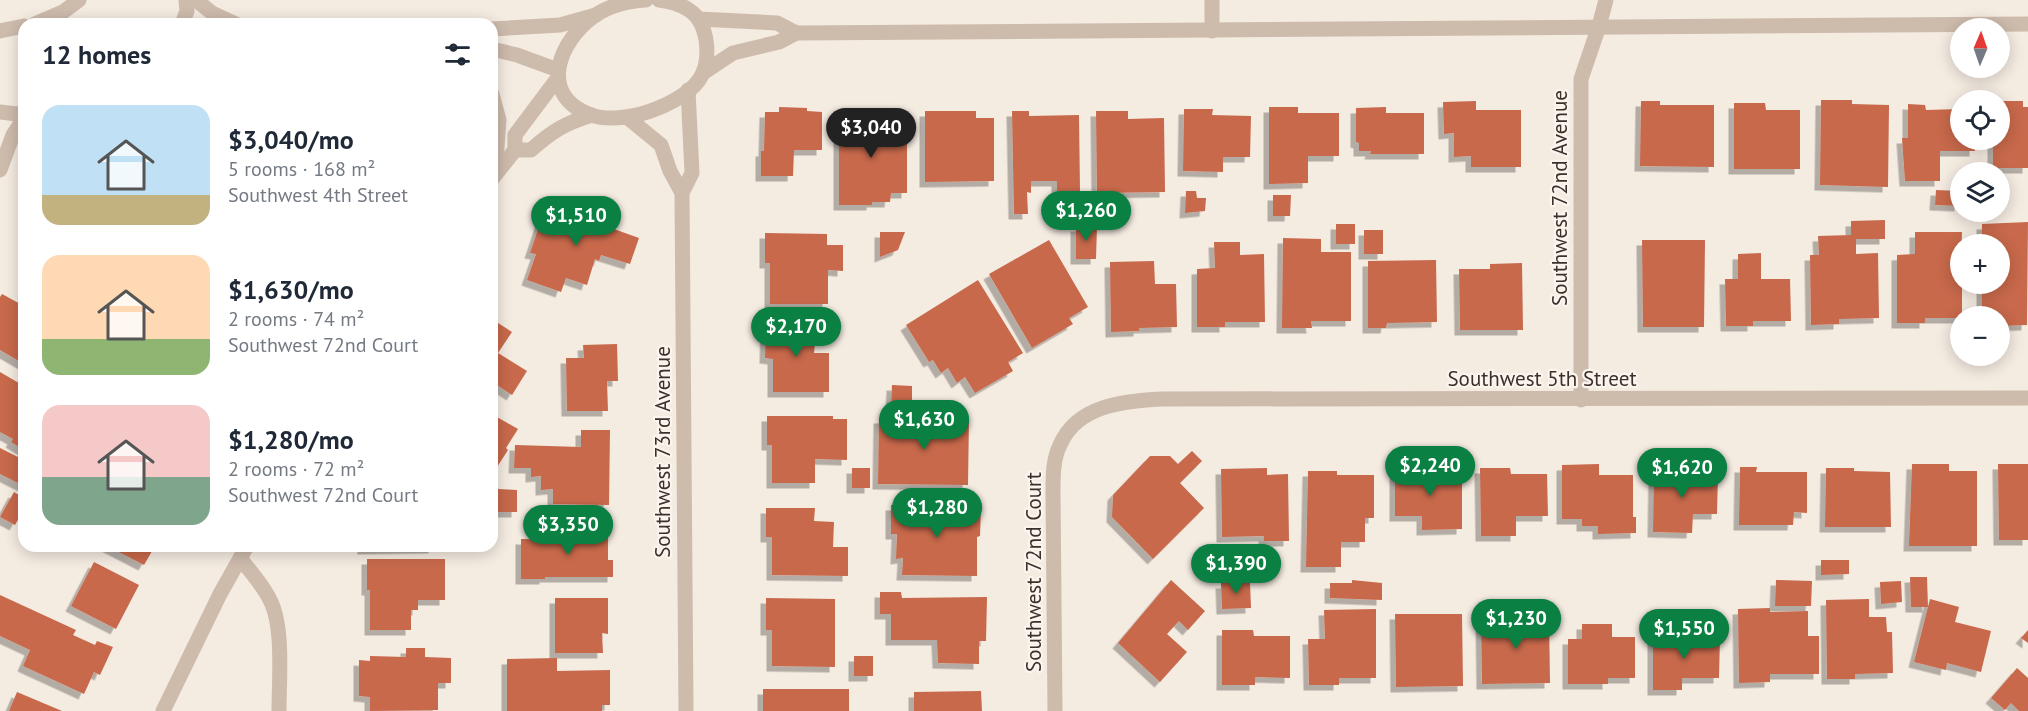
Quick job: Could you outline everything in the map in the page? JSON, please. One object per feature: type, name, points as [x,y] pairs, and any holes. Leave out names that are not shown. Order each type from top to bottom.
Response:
[{"type":"street","points":[[49,18],[63,12],[79,0]]},
{"type":"street","points":[[184,18],[187,11],[186,0]]},
{"type":"street","points":[[196,0],[212,14],[222,18]]},
{"type":"street","points":[[498,29],[560,25],[596,15],[622,2],[646,0]]},
{"type":"street","points":[[659,0],[692,9],[777,23],[796,33]]},
{"type":"street","points":[[1212,0],[1212,31]]},
{"type":"street","name":"Southwest 72nd Avenue","points":[[1581,400],[1581,79],[1606,0]]},
{"type":"street","points":[[692,9],[704,33],[707,52],[703,73]]},
{"type":"street","points":[[498,172],[514,150],[515,135],[557,74],[565,49],[574,34],[596,15]]},
{"type":"street","points":[[498,50],[517,55],[557,74],[566,97],[592,115],[628,118],[659,107],[688,90],[703,73],[733,54],[779,42],[796,33],[2028,24]]},
{"type":"street","points":[[3,29],[18,27]]},
{"type":"street","name":"Southwest 73rd Avenue","points":[[686,711],[682,193],[692,173],[688,90]]},
{"type":"street","points":[[0,112],[18,114]]},
{"type":"street","points":[[514,150],[531,150],[550,132],[572,121],[592,115]]},
{"type":"street","points":[[498,116],[498,131]]},
{"type":"street","name":"Southwest 73rd Avenue","points":[[628,118],[661,145],[670,171],[682,193]]},
{"type":"street","points":[[0,170],[18,127]]},
{"type":"street","name":"Southwest 5th Street","points":[[1065,434],[1076,423],[1092,413],[1116,403],[1139,400],[2028,398]]},
{"type":"street","name":"Southwest 72nd Court","points":[[1054,711],[1053,491],[1056,458],[1065,434]]},
{"type":"street","points":[[164,711],[243,552]]},
{"type":"street","points":[[243,552],[271,600],[276,619],[279,711]]},
{"type":"building","points":[[1821,100],[1852,100],[1852,104],[1889,105],[1888,187],[1820,185]]},
{"type":"building","points":[[1476,101],[1476,110],[1521,110],[1521,167],[1471,167],[1471,156],[1454,157],[1454,133],[1444,134],[1443,102]]},
{"type":"building","points":[[1641,101],[1660,101],[1660,105],[1714,105],[1714,167],[1640,166]]},
{"type":"building","points":[[2010,101],[2023,101],[2023,107],[2028,107],[2028,168],[2010,168],[2010,162],[1993,162],[1993,150],[2010,150]]},
{"type":"building","points":[[1734,103],[1765,103],[1766,110],[1800,110],[1800,169],[1734,169]]},
{"type":"building","points":[[1908,104],[1925,105],[1926,110],[1950,109],[1950,150],[1975,151],[1940,151],[1940,181],[1905,181],[1902,138],[1908,138]]},
{"type":"building","points":[[779,107],[807,108],[807,111],[822,112],[822,150],[794,150],[793,176],[761,176],[765,112],[779,112]]},
{"type":"building","points":[[1269,107],[1298,107],[1298,113],[1339,113],[1339,156],[1308,156],[1308,183],[1269,184]]},
{"type":"building","points":[[1386,107],[1386,113],[1424,113],[1424,154],[1370,154],[1371,151],[1359,151],[1359,143],[1356,142],[1356,108]]},
{"type":"building","points":[[1184,109],[1213,109],[1212,115],[1251,116],[1250,157],[1223,157],[1223,172],[1183,171]]},
{"type":"building","points":[[925,111],[976,111],[976,118],[994,118],[994,181],[925,182]]},
{"type":"building","points":[[1012,111],[1029,111],[1029,116],[1079,115],[1080,191],[1057,191],[1057,181],[1031,181],[1031,193],[1027,192],[1028,214],[1014,214]]},
{"type":"building","points":[[1096,111],[1128,111],[1128,119],[1164,118],[1165,192],[1097,193]]},
{"type":"building","points":[[839,113],[867,113],[867,119],[907,119],[907,193],[891,193],[890,202],[872,202],[872,205],[839,205]]},
{"type":"building","points":[[1936,190],[1950,191],[1950,206],[1935,205]]},
{"type":"building","points":[[1186,191],[1196,191],[1197,198],[1206,198],[1205,211],[1185,213]]},
{"type":"building","points":[[1273,195],[1291,195],[1290,216],[1273,216]]},
{"type":"building","points":[[583,205],[597,210],[596,215],[613,221],[611,228],[639,238],[630,264],[601,255],[599,261],[595,259],[587,285],[566,278],[561,292],[527,280],[536,254],[530,253],[544,211],[558,216],[562,207],[568,210],[570,206],[582,211]]},
{"type":"building","points":[[1885,220],[1885,239],[1856,239],[1856,254],[1878,253],[1879,318],[1839,319],[1839,324],[1811,325],[1810,255],[1819,255],[1818,236],[1851,235],[1851,221]]},
{"type":"building","points":[[2028,222],[2027,325],[2010,326],[2010,306],[1982,306],[1982,294],[2010,294],[2010,234],[1982,234],[1982,224]]},
{"type":"building","points":[[1336,224],[1355,224],[1355,244],[1336,244]]},
{"type":"building","points":[[1076,226],[1097,226],[1096,259],[1076,259]]},
{"type":"building","points":[[1364,230],[1383,230],[1383,254],[1364,254]]},
{"type":"building","points":[[880,232],[905,232],[898,250],[880,257]]},
{"type":"building","points":[[1915,232],[1962,232],[1962,234],[1950,234],[1950,294],[1962,294],[1962,306],[1950,306],[1950,318],[1925,318],[1925,323],[1897,323],[1897,255],[1915,254]]},
{"type":"building","points":[[765,233],[827,234],[827,245],[843,245],[843,271],[828,270],[828,304],[770,304],[770,263],[765,263]]},
{"type":"building","points":[[1283,238],[1321,239],[1321,252],[1351,252],[1351,321],[1311,321],[1312,328],[1282,328]]},
{"type":"building","points":[[1049,240],[1088,307],[1069,318],[1073,324],[1032,348],[989,274]]},
{"type":"building","points":[[1642,240],[1705,240],[1704,327],[1643,327]]},
{"type":"building","points":[[1214,242],[1240,242],[1240,255],[1264,254],[1265,322],[1225,322],[1225,327],[1197,327],[1197,269],[1215,268]]},
{"type":"building","points":[[1761,253],[1761,279],[1790,279],[1791,321],[1753,321],[1753,326],[1726,326],[1725,279],[1738,279],[1738,254]]},
{"type":"building","points":[[1436,260],[1437,322],[1387,323],[1386,328],[1368,328],[1368,261]]},
{"type":"building","points":[[1154,261],[1155,284],[1176,284],[1177,327],[1139,328],[1139,331],[1111,332],[1110,262]]},
{"type":"building","points":[[1522,263],[1523,330],[1460,330],[1459,269],[1490,269],[1490,264]]},
{"type":"building","points":[[978,280],[1023,353],[1008,362],[1013,371],[975,393],[965,377],[957,383],[948,368],[941,373],[933,360],[929,362],[906,325]]},
{"type":"building","points":[[2,294],[18,303],[18,360],[0,350],[0,297]]},
{"type":"building","points":[[498,323],[512,332],[498,353]]},
{"type":"building","points":[[766,323],[817,323],[814,353],[829,353],[829,392],[773,392],[773,359],[765,358]]},
{"type":"building","points":[[617,344],[618,381],[607,381],[608,411],[567,411],[566,358],[584,358],[583,345]]},
{"type":"building","points":[[498,353],[527,371],[512,395],[498,386]]},
{"type":"building","points":[[0,372],[18,382],[18,446],[11,442],[13,439],[0,432]]},
{"type":"building","points":[[892,385],[912,386],[912,408],[891,407]]},
{"type":"building","points":[[767,416],[833,416],[833,419],[847,419],[847,460],[815,459],[815,483],[772,483],[772,445],[767,445]]},
{"type":"building","points":[[498,418],[518,429],[506,448],[508,450],[498,466]]},
{"type":"building","points":[[879,418],[969,418],[968,485],[878,484]]},
{"type":"building","points":[[581,430],[610,430],[609,505],[553,504],[553,489],[541,490],[541,476],[531,477],[531,468],[514,468],[515,445],[581,447]]},
{"type":"building","points":[[0,448],[18,457],[18,483],[0,474]]},
{"type":"building","points":[[1192,451],[1202,461],[1180,483],[1204,508],[1153,559],[1112,517],[1113,495],[1150,456],[1170,456],[1178,464]]},
{"type":"building","points":[[1599,464],[1599,475],[1633,475],[1633,517],[1636,517],[1636,533],[1598,534],[1598,526],[1582,526],[1582,519],[1562,519],[1562,465]]},
{"type":"building","points":[[1912,464],[1949,464],[1949,471],[1977,471],[1977,546],[1909,546]]},
{"type":"building","points":[[1998,464],[2028,464],[2028,540],[1999,540]]},
{"type":"building","points":[[1395,467],[1435,467],[1435,473],[1462,473],[1462,529],[1422,530],[1422,516],[1395,516]]},
{"type":"building","points":[[1740,467],[1757,467],[1756,472],[1807,472],[1807,513],[1794,512],[1793,525],[1739,525]]},
{"type":"building","points":[[852,468],[870,468],[870,488],[852,488]]},
{"type":"building","points":[[1267,468],[1267,475],[1288,474],[1289,541],[1264,541],[1264,536],[1222,537],[1221,469]]},
{"type":"building","points":[[1480,468],[1510,468],[1511,474],[1547,474],[1548,516],[1516,516],[1516,536],[1481,536]]},
{"type":"building","points":[[1654,468],[1682,469],[1681,474],[1718,474],[1717,514],[1693,514],[1692,533],[1653,532]]},
{"type":"building","points":[[1826,468],[1890,472],[1891,527],[1825,527]]},
{"type":"building","points":[[1308,471],[1337,471],[1337,475],[1374,475],[1374,518],[1365,518],[1365,542],[1341,542],[1341,567],[1306,567]]},
{"type":"building","points":[[498,489],[517,490],[517,512],[498,512]]},
{"type":"building","points":[[14,492],[18,494],[18,520],[15,525],[0,517]]},
{"type":"building","points":[[891,505],[981,506],[980,536],[977,537],[977,576],[902,575],[903,558],[896,559],[897,534],[891,534]]},
{"type":"building","points":[[766,508],[815,508],[814,521],[834,522],[833,547],[848,547],[848,576],[772,575],[772,537],[766,537]]},
{"type":"building","points":[[585,523],[608,524],[608,560],[613,560],[613,577],[521,579],[521,539],[585,540]]},
{"type":"building","points":[[119,552],[152,552],[144,565]]},
{"type":"building","points":[[367,559],[445,559],[445,600],[418,600],[418,610],[411,610],[411,630],[370,630]]},
{"type":"building","points":[[1821,560],[1849,560],[1849,574],[1821,575]]},
{"type":"building","points":[[94,562],[139,585],[116,629],[71,606]]},
{"type":"building","points":[[1910,577],[1927,577],[1928,607],[1911,607]]},
{"type":"building","points":[[1171,580],[1205,611],[1188,630],[1179,621],[1167,634],[1187,652],[1160,682],[1118,643]]},
{"type":"building","points":[[1352,580],[1382,583],[1382,600],[1330,598],[1330,583],[1352,583]]},
{"type":"building","points":[[1776,580],[1812,581],[1811,606],[1775,606]]},
{"type":"building","points":[[1901,581],[1902,602],[1881,604],[1880,582]]},
{"type":"building","points":[[1250,582],[1251,608],[1222,609],[1221,583]]},
{"type":"building","points":[[880,592],[901,592],[902,598],[987,597],[986,641],[979,641],[979,664],[938,663],[937,640],[891,640],[891,614],[880,614]]},
{"type":"building","points":[[0,595],[76,630],[73,635],[95,645],[97,641],[113,647],[100,675],[94,672],[84,694],[23,666],[30,650],[0,636]]},
{"type":"building","points":[[555,598],[608,598],[608,634],[602,633],[603,653],[555,653]]},
{"type":"building","points":[[766,598],[835,599],[835,667],[772,666],[772,630],[766,630]]},
{"type":"building","points":[[1869,599],[1869,617],[1886,617],[1887,632],[1892,632],[1893,673],[1855,674],[1855,679],[1827,679],[1826,600]]},
{"type":"building","points":[[1930,599],[1959,607],[1955,622],[1991,631],[1981,672],[1947,663],[1946,670],[1914,662]]},
{"type":"building","points":[[1770,608],[1770,612],[1808,611],[1808,636],[1819,636],[1819,674],[1770,674],[1770,682],[1739,683],[1738,609]]},
{"type":"building","points":[[1376,609],[1376,678],[1339,678],[1339,685],[1309,685],[1308,639],[1325,639],[1324,610]]},
{"type":"building","points":[[1395,614],[1462,614],[1463,686],[1396,687]]},
{"type":"building","points":[[1549,616],[1550,683],[1482,684],[1481,617]]},
{"type":"building","points":[[1582,624],[1612,624],[1612,637],[1635,637],[1635,678],[1608,678],[1608,684],[1568,684],[1568,639],[1582,639]]},
{"type":"building","points":[[1222,630],[1253,630],[1254,636],[1290,636],[1290,678],[1255,677],[1255,685],[1222,685]]},
{"type":"building","points":[[2028,630],[2028,643],[2021,638]]},
{"type":"building","points":[[1653,637],[1720,637],[1719,678],[1682,678],[1682,690],[1653,690]]},
{"type":"building","points":[[406,648],[425,648],[425,657],[451,658],[451,683],[438,683],[438,710],[370,711],[370,697],[359,696],[359,660],[370,661],[370,656],[406,657]]},
{"type":"building","points":[[854,656],[873,656],[873,676],[854,676]]},
{"type":"building","points":[[557,658],[557,671],[610,670],[610,705],[602,705],[602,711],[507,711],[507,659]]},
{"type":"building","points":[[2017,668],[2028,678],[2028,711],[2019,711],[2011,703],[2005,710],[1991,698]]},
{"type":"building","points":[[763,689],[849,689],[849,711],[763,711]]},
{"type":"building","points":[[981,691],[982,711],[914,711],[914,692]]},
{"type":"building","points":[[17,692],[62,711],[9,711]]}]
